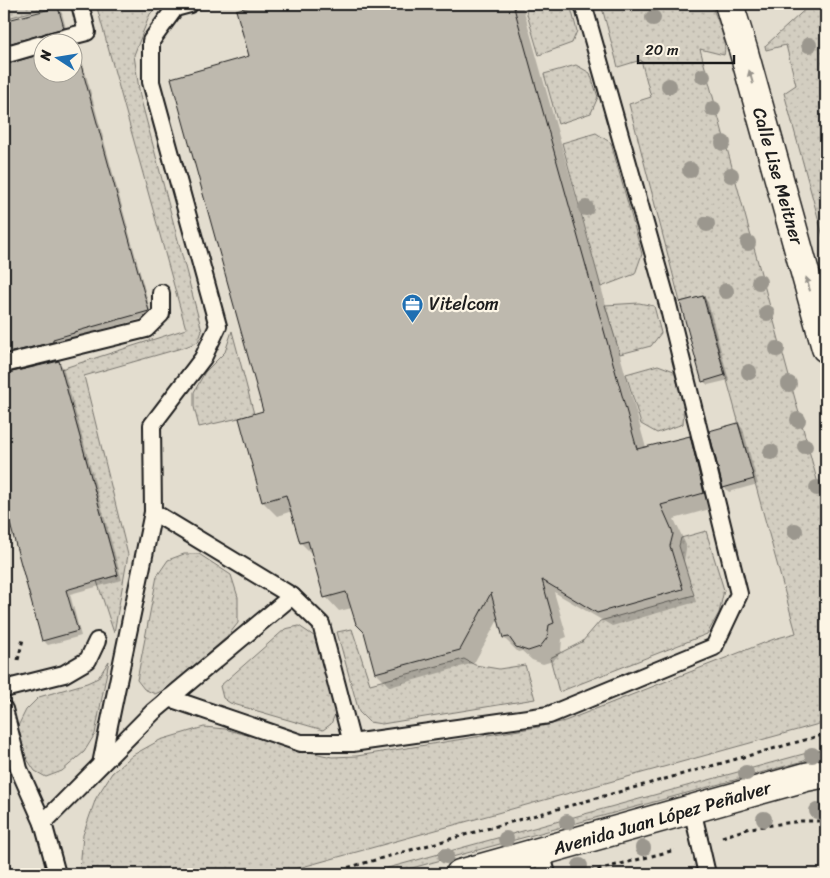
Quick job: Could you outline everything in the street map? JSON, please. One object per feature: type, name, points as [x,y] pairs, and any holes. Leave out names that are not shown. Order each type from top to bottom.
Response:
[{"type":"main road","name":"Calle Lise Meitner","points":[[729,4],[826,348]]},
{"type":"main road","name":"Avenida Juan López Peñalver","points":[[460,874],[544,863],[692,809],[820,777]]},
{"type":"lane","points":[[80,4],[87,32],[82,33]]},
{"type":"lane","points":[[101,764],[153,512],[152,425],[203,358],[218,326],[151,82],[151,41],[175,8],[190,4]]},
{"type":"lane","points":[[169,698],[301,743],[352,743],[549,715],[714,647],[738,594],[668,305],[583,4]]},
{"type":"lane","points":[[4,55],[32,47]]},
{"type":"lane","points":[[4,364],[146,329],[161,314],[161,293]]},
{"type":"lane","points":[[153,512],[292,596],[322,624],[352,743]]},
{"type":"lane","points":[[43,823],[153,712],[292,596]]},
{"type":"lane","points":[[4,689],[64,674],[88,660],[97,640]]},
{"type":"lane","points":[[4,709],[19,769],[43,823],[57,874]]},
{"type":"lane","points":[[692,809],[707,874]]},
{"type":"path","points":[[325,874],[826,734]]},
{"type":"shaded area","points":[[4,4],[826,4],[826,874],[4,874]]},
{"type":"shaded area","points":[[4,4],[60,4],[4,19]]},
{"type":"shaded area","points":[[96,4],[161,4],[150,14],[134,55],[140,96],[202,331],[198,342],[185,347],[84,376],[128,555],[114,633],[97,581],[118,575],[61,369],[186,329]]},
{"type":"shaded area","points":[[524,4],[570,4],[577,31],[572,43],[539,55]]},
{"type":"shaded area","points":[[601,4],[711,4],[721,30],[725,50],[724,55],[700,49],[826,513],[826,559],[819,563],[826,583],[826,722],[277,874],[81,874],[83,835],[96,798],[112,773],[133,755],[160,740],[204,727],[225,729],[332,757],[357,756],[538,727],[565,721],[774,639],[796,633],[704,296],[680,302],[629,104],[651,97],[641,60],[618,67]]},
{"type":"shaded area","points":[[811,4],[826,4],[826,247],[784,93],[796,85],[786,45],[766,50],[765,46]]},
{"type":"shaded area","points":[[576,65],[590,73],[598,97],[591,113],[558,124],[544,74]]},
{"type":"shaded area","points":[[596,133],[611,143],[642,254],[635,274],[601,287],[562,143]]},
{"type":"shaded area","points":[[639,303],[654,306],[661,333],[651,346],[620,354],[605,305]]},
{"type":"shaded area","points":[[232,331],[254,414],[199,427],[194,407],[194,392],[205,372],[225,352]]},
{"type":"shaded area","points":[[658,365],[674,371],[684,407],[683,424],[657,433],[641,424],[626,374]]},
{"type":"shaded area","points":[[706,531],[724,590],[719,613],[707,634],[559,692],[550,658],[582,642],[600,621],[694,595],[679,546],[681,538]]},
{"type":"shaded area","points":[[184,554],[199,554],[231,575],[238,597],[238,623],[227,637],[168,688],[155,694],[144,689],[137,680],[157,576],[168,560]]},
{"type":"shaded area","points":[[299,626],[314,636],[336,712],[331,724],[323,730],[230,703],[223,698],[220,686],[285,629]]},
{"type":"shaded area","points":[[352,629],[370,684],[464,659],[475,665],[499,669],[525,665],[535,699],[382,724],[369,722],[359,712],[337,632]]},
{"type":"shaded area","points":[[109,661],[95,734],[84,752],[62,771],[46,777],[35,771],[25,756],[17,728],[26,710],[39,697],[98,678]]},
{"type":"shaded area","points":[[826,749],[826,755],[390,874],[366,874],[807,753]]},
{"type":"building","points":[[258,4],[513,4],[637,449],[690,436],[704,493],[661,505],[672,530],[670,546],[683,589],[597,613],[542,580],[554,623],[549,625],[547,638],[540,647],[528,651],[516,647],[509,637],[503,638],[491,593],[460,650],[375,673],[364,632],[356,624],[346,592],[324,598],[308,541],[300,543],[286,495],[262,502],[239,418],[263,411],[171,78],[249,56],[236,10]]},
{"type":"building","points":[[58,7],[64,28],[50,32],[32,32],[32,37],[4,45],[4,21]]},
{"type":"building","points":[[32,57],[32,82],[82,82],[82,68],[149,311],[74,332],[53,339],[53,342],[4,354],[4,65]]},
{"type":"building","points":[[703,296],[725,375],[702,382],[680,302]]},
{"type":"building","points":[[59,361],[118,575],[66,590],[78,631],[42,641],[4,502],[4,374]]},
{"type":"building","points":[[738,423],[754,479],[723,488],[709,431]]},
{"type":"place","name":"Vitelcom","points":[[413,323]]}]
